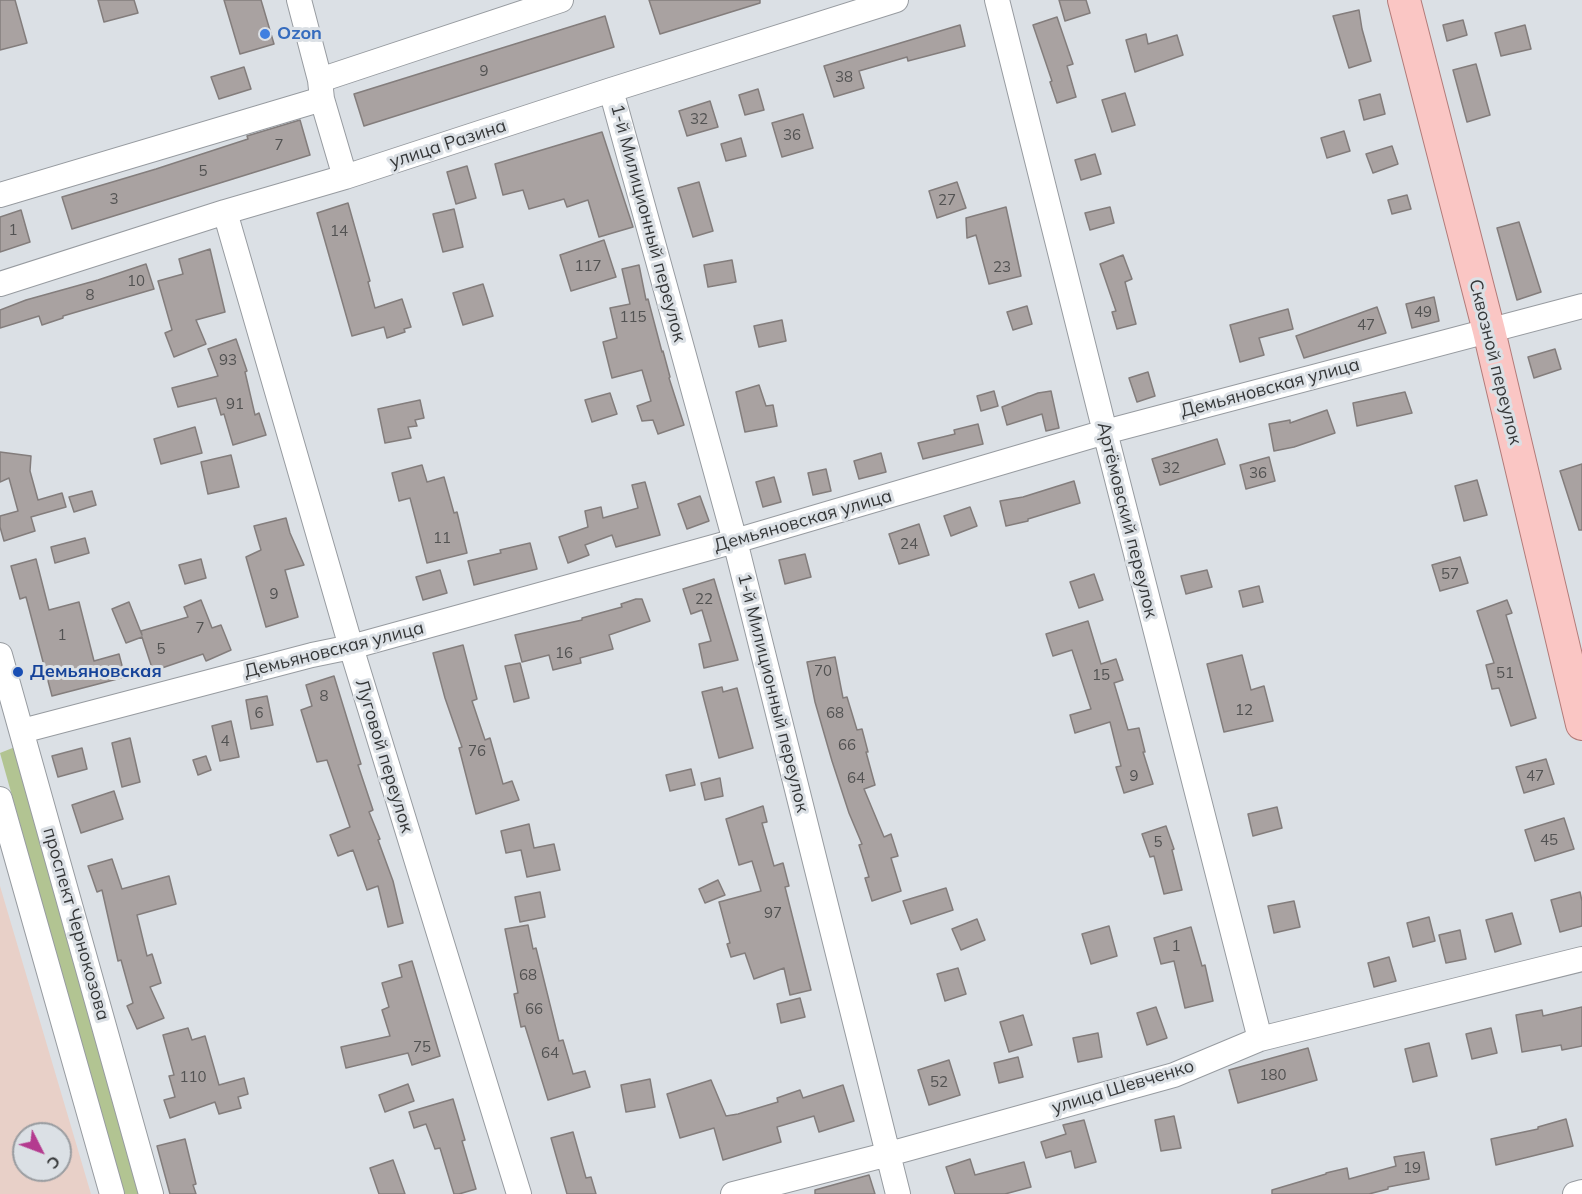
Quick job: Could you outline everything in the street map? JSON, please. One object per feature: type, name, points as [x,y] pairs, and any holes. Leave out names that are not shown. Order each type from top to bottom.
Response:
[{"type":"main road","name":"Сквозной переулок","points":[[1404,0],[1489,331],[1580,707]]},
{"type":"street","points":[[299,0],[345,177]]},
{"type":"street","points":[[0,195],[321,89],[561,0]]},
{"type":"street","name":"улица Разина","points":[[0,284],[225,212],[345,177],[859,6],[896,0]]},
{"type":"street","name":"Артёмовский переулок","points":[[997,0],[1104,432],[1260,1039]]},
{"type":"street","name":"1-й Милиционный переулок","points":[[611,90],[735,541],[898,1194]]},
{"type":"street","name":"Луговой переулок","points":[[225,212],[351,647],[519,1194]]},
{"type":"street","name":"Демьяновская улица","points":[[22,731],[312,655],[351,647],[735,541],[1104,432],[1582,306]]},
{"type":"street","name":"проспект Чернокозова","points":[[0,654],[151,1194]]},
{"type":"street","points":[[0,798],[112,1194]]},
{"type":"street","name":"улица Шевченко","points":[[733,1194],[889,1154],[1174,1075],[1260,1039],[1582,959]]},
{"type":"street","points":[[1575,1194],[1582,1192]]},
{"type":"shaded area","points":[[0,886],[70,1122],[12,1122],[12,1182],[72,1182],[72,1130],[91,1194],[0,1194]]},
{"type":"green space","points":[[15,747],[143,1194],[124,1194],[0,753]]},
{"type":"building","points":[[0,0],[15,0],[27,43],[0,50]]},
{"type":"building","points":[[98,0],[134,0],[138,13],[104,22]]},
{"type":"building","points":[[224,0],[261,0],[274,44],[240,54]]},
{"type":"building","points":[[649,0],[760,0],[760,3],[660,34]]},
{"type":"building","points":[[1059,0],[1086,0],[1090,13],[1065,21]]},
{"type":"building","points":[[1359,10],[1371,61],[1349,68],[1333,16]]},
{"type":"building","points":[[605,16],[614,47],[364,126],[354,94]]},
{"type":"building","points":[[1057,17],[1073,64],[1067,66],[1076,97],[1057,103],[1033,25]]},
{"type":"building","points":[[1463,20],[1467,35],[1447,41],[1443,25]]},
{"type":"building","points":[[960,25],[965,46],[908,61],[907,57],[859,71],[864,88],[834,97],[824,66]]},
{"type":"building","points":[[1525,25],[1531,49],[1501,56],[1495,33]]},
{"type":"building","points":[[1146,34],[1148,44],[1177,35],[1183,55],[1135,72],[1126,40]]},
{"type":"building","points":[[1476,64],[1490,115],[1467,122],[1453,70]]},
{"type":"building","points":[[244,67],[251,89],[219,99],[211,77]]},
{"type":"building","points":[[758,89],[764,110],[745,115],[739,95]]},
{"type":"building","points":[[1125,93],[1135,125],[1112,132],[1102,100]]},
{"type":"building","points":[[1380,94],[1385,114],[1364,120],[1359,100]]},
{"type":"building","points":[[710,101],[718,127],[687,136],[679,111]]},
{"type":"building","points":[[803,114],[813,148],[782,157],[772,123]]},
{"type":"building","points":[[300,120],[310,155],[72,229],[62,197],[156,169],[248,139],[247,136]]},
{"type":"building","points":[[1344,131],[1350,151],[1327,158],[1321,138]]},
{"type":"building","points":[[602,132],[633,227],[599,237],[588,200],[567,207],[564,199],[529,209],[523,190],[503,195],[495,164]]},
{"type":"building","points":[[741,138],[746,156],[726,161],[721,144]]},
{"type":"building","points":[[1392,146],[1398,164],[1373,173],[1366,154]]},
{"type":"building","points":[[1095,154],[1101,174],[1081,180],[1075,160]]},
{"type":"building","points":[[467,166],[476,198],[456,204],[447,172]]},
{"type":"building","points":[[699,182],[713,231],[693,237],[678,188]]},
{"type":"building","points":[[957,182],[966,208],[937,218],[929,191]]},
{"type":"building","points":[[1407,195],[1411,209],[1392,214],[1388,200]]},
{"type":"building","points":[[348,203],[370,281],[368,282],[375,308],[402,299],[411,327],[404,329],[405,332],[387,338],[384,327],[352,336],[317,213]]},
{"type":"building","points":[[1006,207],[1021,276],[989,284],[976,235],[967,238],[966,218]]},
{"type":"building","points":[[1110,207],[1114,223],[1090,230],[1085,213]]},
{"type":"building","points":[[454,209],[463,247],[443,252],[433,214]]},
{"type":"building","points":[[21,210],[30,242],[0,252],[0,217]]},
{"type":"building","points":[[1519,222],[1541,292],[1517,300],[1497,228]]},
{"type":"building","points":[[604,240],[616,277],[571,291],[560,255]]},
{"type":"building","points":[[210,249],[225,312],[196,320],[206,344],[174,357],[165,333],[172,330],[158,281],[183,274],[179,259]]},
{"type":"building","points":[[1123,255],[1132,279],[1125,282],[1136,324],[1117,329],[1112,312],[1116,311],[1100,264]]},
{"type":"building","points":[[732,260],[736,282],[708,287],[704,265]]},
{"type":"building","points":[[146,264],[154,289],[63,316],[63,318],[42,325],[39,316],[0,328],[0,310]]},
{"type":"building","points":[[639,265],[646,300],[648,299],[684,425],[658,434],[653,420],[642,421],[637,406],[651,401],[642,370],[612,378],[603,342],[617,338],[610,308],[630,304],[622,269]]},
{"type":"building","points":[[483,284],[493,316],[463,325],[453,293]]},
{"type":"building","points":[[1434,297],[1439,321],[1412,328],[1406,304]]},
{"type":"building","points":[[1027,306],[1032,324],[1013,330],[1007,312]]},
{"type":"building","points":[[1377,307],[1386,333],[1304,358],[1296,336]]},
{"type":"building","points":[[1288,309],[1293,329],[1259,338],[1264,355],[1240,362],[1230,325]]},
{"type":"building","points":[[782,320],[786,341],[759,347],[754,326]]},
{"type":"building","points":[[236,339],[247,371],[245,372],[255,415],[259,413],[266,435],[233,445],[224,414],[221,415],[216,398],[178,407],[172,388],[218,376],[208,349]]},
{"type":"building","points":[[1555,349],[1561,369],[1534,378],[1528,357]]},
{"type":"building","points":[[1148,372],[1155,396],[1137,402],[1129,378]]},
{"type":"building","points":[[759,385],[766,406],[773,405],[777,426],[745,432],[736,392]]},
{"type":"building","points":[[994,391],[998,406],[981,411],[977,396]]},
{"type":"building","points":[[1051,391],[1059,428],[1046,431],[1042,414],[1007,425],[1002,407],[1038,393]]},
{"type":"building","points":[[1405,392],[1412,413],[1357,426],[1353,403]]},
{"type":"building","points":[[610,393],[617,414],[592,422],[585,400]]},
{"type":"building","points":[[420,400],[424,418],[415,420],[417,426],[408,427],[411,438],[385,443],[378,409]]},
{"type":"building","points":[[1327,410],[1335,433],[1294,447],[1274,451],[1269,424],[1290,420],[1290,423]]},
{"type":"building","points":[[978,424],[983,444],[923,459],[918,443],[955,434],[954,430]]},
{"type":"building","points":[[195,427],[202,453],[161,464],[154,439]]},
{"type":"building","points":[[1217,439],[1225,464],[1160,485],[1152,459]]},
{"type":"building","points":[[0,452],[31,456],[30,471],[38,500],[62,493],[66,507],[31,517],[35,531],[4,541],[0,516],[18,511],[9,478],[0,482]]},
{"type":"building","points":[[881,453],[886,472],[859,479],[854,461]]},
{"type":"building","points":[[231,455],[239,487],[208,494],[201,462]]},
{"type":"building","points":[[1269,457],[1275,481],[1246,489],[1240,465]]},
{"type":"building","points":[[1582,464],[1582,530],[1579,530],[1560,471]]},
{"type":"building","points":[[422,465],[427,482],[444,477],[454,513],[457,512],[467,553],[427,563],[410,498],[399,501],[392,473]]},
{"type":"building","points":[[826,469],[831,491],[813,495],[808,473]]},
{"type":"building","points":[[774,477],[781,502],[763,507],[756,482]]},
{"type":"building","points":[[1477,480],[1487,515],[1464,521],[1455,486]]},
{"type":"building","points":[[1074,481],[1080,503],[1006,526],[1000,501],[1023,497]]},
{"type":"building","points":[[645,482],[660,535],[616,547],[612,535],[585,545],[589,555],[568,563],[559,537],[588,527],[585,511],[601,507],[603,518],[638,508],[632,485]]},
{"type":"building","points":[[92,491],[96,505],[74,512],[69,497]]},
{"type":"building","points":[[700,496],[709,521],[687,529],[678,504]]},
{"type":"building","points":[[970,507],[977,526],[951,536],[944,516]]},
{"type":"building","points":[[286,518],[304,565],[285,570],[298,617],[266,627],[246,557],[261,550],[254,526]]},
{"type":"building","points":[[919,524],[929,555],[899,564],[889,534]]},
{"type":"building","points":[[85,538],[89,553],[55,563],[51,547]]},
{"type":"building","points":[[530,543],[537,569],[474,585],[468,561]]},
{"type":"building","points":[[805,554],[811,577],[785,584],[779,560]]},
{"type":"building","points":[[1460,557],[1468,583],[1440,591],[1432,565]]},
{"type":"building","points":[[36,559],[49,610],[79,602],[94,661],[119,654],[125,677],[52,696],[26,597],[20,599],[11,566]]},
{"type":"building","points":[[201,559],[206,578],[185,584],[179,565]]},
{"type":"building","points":[[440,570],[447,593],[423,600],[416,577]]},
{"type":"building","points":[[1207,570],[1212,587],[1186,594],[1181,576]]},
{"type":"building","points":[[1094,574],[1103,600],[1079,608],[1070,582]]},
{"type":"building","points":[[714,579],[738,660],[704,668],[699,644],[711,641],[702,610],[691,614],[683,589]]},
{"type":"building","points":[[1259,586],[1263,602],[1243,607],[1239,591]]},
{"type":"building","points":[[642,599],[650,621],[609,635],[613,649],[580,658],[581,663],[553,670],[549,655],[522,662],[515,635],[582,620],[582,618],[622,607],[621,604]]},
{"type":"building","points":[[201,600],[212,628],[221,625],[231,650],[206,661],[203,654],[153,671],[142,637],[126,643],[112,609],[129,602],[142,635],[141,631],[188,617],[184,607]]},
{"type":"building","points":[[1507,600],[1512,613],[1506,615],[1536,718],[1511,726],[1499,688],[1492,689],[1486,665],[1494,663],[1477,611]]},
{"type":"building","points":[[1088,621],[1101,664],[1116,659],[1123,680],[1114,683],[1128,730],[1139,728],[1145,752],[1143,752],[1153,784],[1124,793],[1116,767],[1121,766],[1110,722],[1075,733],[1070,715],[1091,709],[1072,650],[1053,656],[1046,634]]},
{"type":"building","points":[[463,645],[477,699],[472,701],[485,740],[490,738],[503,784],[512,781],[519,800],[476,814],[459,748],[462,747],[433,653]]},
{"type":"building","points":[[1242,655],[1251,690],[1264,686],[1273,721],[1224,732],[1207,664]]},
{"type":"building","points":[[835,657],[843,698],[847,697],[857,730],[862,729],[868,752],[866,752],[875,785],[864,789],[884,837],[891,834],[898,856],[891,858],[901,891],[872,901],[865,878],[869,877],[859,845],[862,844],[832,761],[815,702],[807,662]]},
{"type":"building","points":[[520,663],[529,698],[514,702],[505,666]]},
{"type":"building","points":[[334,676],[361,764],[358,765],[373,810],[369,812],[393,881],[403,923],[388,927],[378,886],[367,890],[353,850],[338,856],[330,835],[350,827],[327,760],[317,762],[301,710],[312,706],[306,685]]},
{"type":"building","points":[[722,687],[723,692],[737,688],[753,748],[719,758],[702,692]]},
{"type":"building","points":[[267,696],[273,725],[251,729],[246,700]]},
{"type":"building","points":[[231,721],[239,757],[220,761],[212,726]]},
{"type":"building","points":[[130,738],[140,782],[122,787],[112,743]]},
{"type":"building","points":[[82,748],[87,769],[58,777],[52,756]]},
{"type":"building","points":[[206,756],[211,770],[198,775],[193,760]]},
{"type":"building","points":[[1546,759],[1554,784],[1524,793],[1516,767]]},
{"type":"building","points":[[691,769],[695,785],[670,791],[666,775]]},
{"type":"building","points":[[720,778],[723,796],[705,800],[701,783]]},
{"type":"building","points":[[114,791],[123,819],[81,833],[72,805]]},
{"type":"building","points":[[763,806],[767,822],[762,823],[774,866],[783,863],[789,886],[785,887],[811,990],[790,995],[784,968],[754,979],[745,953],[731,957],[727,944],[730,943],[719,902],[761,891],[752,861],[739,865],[726,819]]},
{"type":"building","points":[[1277,807],[1282,828],[1253,836],[1248,814]]},
{"type":"building","points":[[1564,818],[1574,849],[1535,861],[1525,830]]},
{"type":"building","points":[[529,824],[534,848],[554,844],[560,870],[527,877],[521,850],[506,853],[501,831]]},
{"type":"building","points":[[1166,826],[1174,849],[1172,850],[1182,890],[1164,894],[1154,856],[1150,857],[1142,834]]},
{"type":"building","points":[[112,859],[122,889],[169,876],[176,904],[137,915],[147,956],[152,954],[161,983],[150,987],[164,1018],[137,1029],[127,1006],[133,1003],[121,960],[118,961],[102,890],[97,892],[88,866]]},
{"type":"building","points":[[718,880],[725,895],[705,903],[699,889]]},
{"type":"building","points":[[946,888],[953,910],[911,924],[903,901]]},
{"type":"building","points":[[540,892],[545,917],[520,922],[515,897]]},
{"type":"building","points":[[1580,892],[1582,926],[1560,932],[1551,900]]},
{"type":"building","points":[[1294,901],[1300,927],[1274,933],[1268,906]]},
{"type":"building","points":[[1512,913],[1521,944],[1495,952],[1486,920]]},
{"type":"building","points":[[1429,917],[1435,941],[1413,947],[1407,923]]},
{"type":"building","points":[[977,919],[985,940],[961,950],[952,929]]},
{"type":"building","points":[[528,925],[559,1041],[563,1040],[573,1074],[585,1071],[590,1087],[548,1100],[525,1026],[521,1027],[514,994],[518,993],[505,929]]},
{"type":"building","points":[[1109,926],[1117,956],[1091,964],[1082,934]]},
{"type":"building","points":[[1191,927],[1202,966],[1205,965],[1213,1001],[1185,1008],[1174,961],[1161,964],[1154,938]]},
{"type":"building","points":[[1460,930],[1466,959],[1446,963],[1439,935]]},
{"type":"building","points":[[1389,957],[1396,981],[1374,987],[1368,963]]},
{"type":"building","points":[[412,961],[440,1056],[412,1065],[408,1053],[346,1068],[341,1047],[390,1036],[382,1010],[389,1007],[382,983],[402,977],[399,965]]},
{"type":"building","points":[[958,968],[966,994],[945,1001],[937,974]]},
{"type":"building","points":[[800,998],[805,1017],[781,1023],[777,1004]]},
{"type":"building","points":[[1156,1007],[1167,1038],[1147,1045],[1137,1013]]},
{"type":"building","points":[[1582,1007],[1582,1046],[1562,1050],[1561,1045],[1522,1052],[1516,1015],[1542,1010],[1543,1016]]},
{"type":"building","points":[[1023,1015],[1032,1045],[1009,1052],[1000,1022]]},
{"type":"building","points":[[188,1028],[192,1040],[205,1036],[219,1085],[244,1078],[248,1094],[238,1097],[241,1108],[219,1114],[215,1102],[170,1118],[164,1100],[175,1097],[169,1076],[174,1075],[163,1035]]},
{"type":"building","points":[[1491,1028],[1497,1053],[1472,1059],[1466,1034]]},
{"type":"building","points":[[1098,1033],[1102,1057],[1078,1062],[1073,1038]]},
{"type":"building","points":[[1429,1043],[1437,1076],[1413,1082],[1405,1049]]},
{"type":"building","points":[[1308,1048],[1317,1080],[1238,1103],[1229,1070]]},
{"type":"building","points":[[1018,1057],[1023,1077],[999,1083],[994,1063]]},
{"type":"building","points":[[949,1060],[960,1095],[929,1105],[918,1070]]},
{"type":"building","points":[[650,1079],[655,1107],[626,1112],[621,1085]]},
{"type":"building","points":[[711,1080],[726,1116],[778,1102],[777,1098],[800,1090],[803,1098],[843,1085],[854,1121],[819,1132],[814,1116],[777,1127],[781,1142],[723,1160],[714,1128],[680,1138],[667,1094]]},
{"type":"building","points":[[408,1084],[414,1101],[385,1112],[379,1095]]},
{"type":"building","points":[[453,1099],[476,1189],[459,1194],[454,1194],[440,1148],[435,1149],[426,1124],[414,1128],[409,1112]]},
{"type":"building","points":[[1174,1116],[1181,1148],[1161,1151],[1155,1120]]},
{"type":"building","points":[[1566,1119],[1573,1146],[1496,1165],[1491,1139],[1538,1129],[1538,1127]]},
{"type":"building","points":[[1084,1120],[1096,1162],[1075,1168],[1071,1151],[1046,1158],[1041,1142],[1066,1134],[1063,1125]]},
{"type":"building","points":[[573,1132],[586,1178],[591,1177],[596,1194],[567,1194],[551,1138]]},
{"type":"building","points":[[185,1139],[196,1184],[193,1185],[196,1194],[170,1194],[157,1146]]},
{"type":"building","points":[[1424,1152],[1429,1179],[1388,1187],[1388,1189],[1369,1194],[1272,1194],[1272,1190],[1347,1168],[1349,1179],[1396,1166],[1394,1157]]},
{"type":"building","points":[[970,1159],[975,1175],[1024,1162],[1031,1187],[1005,1194],[955,1194],[946,1167]]},
{"type":"building","points":[[393,1160],[405,1194],[379,1194],[370,1168]]},
{"type":"building","points":[[869,1175],[875,1194],[815,1194],[815,1190]]},
{"type":"place","name":"Ozon","points":[[265,34]]},
{"type":"place","name":"Демьяновская","points":[[18,672]]}]
